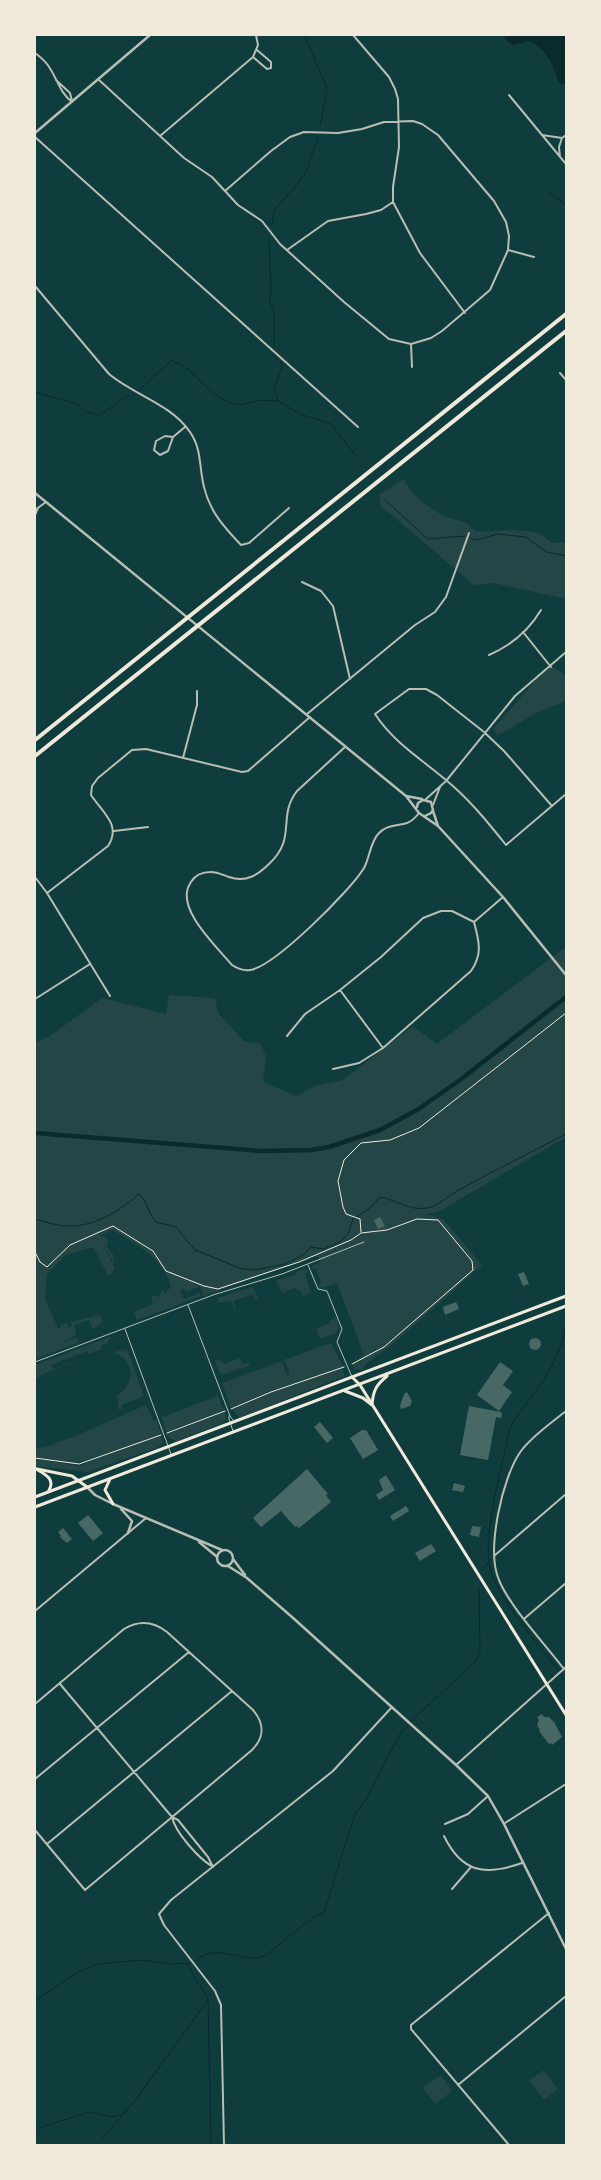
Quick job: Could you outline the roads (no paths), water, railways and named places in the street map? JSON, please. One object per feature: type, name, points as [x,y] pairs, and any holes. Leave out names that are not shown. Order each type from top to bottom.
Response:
[{"type":"highway","points":[[35,740],[566,314]]},
{"type":"highway","points":[[35,756],[566,331]]},
{"type":"main road","points":[[35,1497],[566,1296]]},
{"type":"main road","points":[[35,1508],[566,1306]]},
{"type":"main road","points":[[372,1405],[373,1393],[378,1384],[390,1373]]},
{"type":"main road","points":[[352,1377],[360,1384],[566,1715]]},
{"type":"main road","points":[[344,1390],[363,1398],[372,1405]]},
{"type":"main road","points":[[36,1469],[72,1476],[80,1480],[87,1487]]},
{"type":"main road","points":[[36,1469],[52,1481],[48,1492]]},
{"type":"main road","points":[[111,1478],[106,1484],[105,1490],[107,1498],[113,1504]]},
{"type":"street","points":[[35,133],[150,35]]},
{"type":"street","points":[[160,136],[253,57],[257,50],[256,35]]},
{"type":"street","points":[[353,35],[392,81],[398,99],[399,147],[393,187],[393,202],[420,253],[465,313]]},
{"type":"street","points":[[253,57],[267,69],[271,68],[271,62],[257,50]]},
{"type":"street","points":[[35,52],[46,64],[59,88],[72,102]]},
{"type":"street","points":[[98,79],[160,136],[212,177],[225,191],[238,205],[262,221],[287,250],[389,339],[411,344],[431,338],[465,313],[490,290],[508,250],[509,236],[506,222],[494,201],[438,135],[422,124],[413,121],[384,122],[362,129],[338,133],[304,132],[290,136],[271,150],[225,191]]},
{"type":"street","points":[[56,80],[70,93],[72,102]]},
{"type":"street","points":[[510,95],[566,164]]},
{"type":"street","points":[[542,135],[562,138]]},
{"type":"street","points":[[560,157],[559,146],[562,138],[566,135]]},
{"type":"street","points":[[35,137],[358,427]]},
{"type":"street","points":[[287,250],[328,221],[366,214],[393,202]]},
{"type":"street","points":[[508,250],[534,258]]},
{"type":"street","points":[[35,286],[109,374],[122,385],[177,416],[198,447],[203,486],[212,510],[220,523],[241,545],[249,543],[289,508]]},
{"type":"street","points":[[411,344],[412,367]]},
{"type":"street","points":[[560,373],[566,380]]},
{"type":"street","points":[[173,437],[165,436],[156,441],[154,450],[160,455],[168,451],[173,437],[185,427]]},
{"type":"street","points":[[35,493],[406,796],[419,813],[438,826],[503,897],[566,975]]},
{"type":"street","points":[[35,510],[46,502]]},
{"type":"street","points":[[35,514],[38,508]]},
{"type":"street","points":[[47,894],[108,846],[114,832],[113,824],[91,795],[92,786],[98,778],[124,755],[136,748],[146,748],[242,772],[248,771],[350,679],[415,624],[435,612],[446,597],[469,533]]},
{"type":"street","points":[[302,582],[321,591],[333,606],[350,679]]},
{"type":"street","points":[[489,655],[504,648],[523,632],[532,624],[541,610]]},
{"type":"street","points":[[523,632],[550,666]]},
{"type":"street","points":[[417,808],[418,804],[440,787],[515,696],[566,652]]},
{"type":"street","points":[[552,806],[504,751],[484,732],[437,695],[419,688],[409,689],[375,714],[390,735],[446,780],[476,808],[506,845],[552,806],[566,794]]},
{"type":"street","points":[[183,758],[197,705],[197,691]]},
{"type":"street","points":[[346,746],[291,798],[288,808],[285,841],[281,850],[269,864],[250,878],[240,880],[212,872],[202,873],[194,878],[188,886],[186,895],[188,909],[232,965],[241,970],[251,970],[261,967],[286,949],[336,902],[358,877],[368,860],[378,834],[385,828],[411,821],[419,813]]},
{"type":"street","points":[[425,816],[430,813],[440,787]]},
{"type":"street","points":[[406,796],[429,801],[433,807],[438,826]]},
{"type":"street","points":[[114,832],[148,827]]},
{"type":"street","points":[[35,877],[110,996]]},
{"type":"street","points":[[474,922],[503,897]]},
{"type":"street","points":[[287,1036],[305,1014],[340,990],[381,957],[423,918],[432,913],[452,912],[474,922]]},
{"type":"street","points":[[333,1068],[359,1063],[383,1048],[471,971],[480,954],[480,944],[474,922]]},
{"type":"street","points":[[35,999],[91,964]]},
{"type":"street","points":[[340,990],[383,1048]]},
{"type":"street","points":[[456,1765],[565,1668],[525,1618],[499,1581],[493,1557],[498,1515],[516,1460],[527,1444],[566,1410]]},
{"type":"street","points":[[87,1487],[95,1495],[113,1504],[198,1541],[229,1551],[236,1565],[247,1578],[456,1765],[488,1796],[566,1948]]},
{"type":"street","points":[[493,1557],[566,1494]]},
{"type":"street","points":[[118,1506],[132,1521],[128,1533]]},
{"type":"street","points":[[35,1611],[146,1518]]},
{"type":"street","points":[[198,1541],[216,1556],[219,1565],[228,1566],[247,1578]]},
{"type":"street","points":[[216,1556],[222,1550]]},
{"type":"street","points":[[228,1566],[233,1558]]},
{"type":"street","points":[[525,1618],[566,1583]]},
{"type":"street","points":[[35,1704],[133,1624],[141,1622],[151,1623],[160,1627],[258,1716],[262,1732],[258,1744],[85,1890],[35,1830]]},
{"type":"street","points":[[35,1779],[188,1652]]},
{"type":"street","points":[[60,1684],[172,1817],[178,1820],[208,1857],[213,1867]]},
{"type":"street","points":[[47,1844],[232,1691]]},
{"type":"street","points":[[224,2145],[220,2005],[215,1991],[164,1924],[159,1914],[171,1900],[333,1771],[392,1707]]},
{"type":"street","points":[[504,1824],[566,1784]]},
{"type":"street","points":[[446,1824],[468,1814],[488,1796]]},
{"type":"street","points":[[172,1817],[173,1825],[203,1861],[213,1867]]},
{"type":"street","points":[[444,1836],[451,1852],[460,1862],[471,1867],[500,1870],[524,1863]]},
{"type":"street","points":[[452,1889],[471,1867]]},
{"type":"street","points":[[509,2145],[411,2029],[413,2021],[549,1913]]},
{"type":"street","points":[[458,2085],[566,1996]]},
{"type":"lane","points":[[35,1362],[364,1242]]},
{"type":"lane","points":[[308,1264],[318,1289],[327,1291],[334,1306],[342,1328],[337,1342],[352,1377]]},
{"type":"lane","points":[[188,1305],[230,1416],[233,1432]]},
{"type":"lane","points":[[124,1328],[172,1455]]},
{"type":"lane","points":[[230,1416],[238,1431]]},
{"type":"waterway","points":[[305,35],[327,89],[320,125]]},
{"type":"waterway","points":[[272,226],[274,210],[306,172],[318,137]]},
{"type":"waterway","points":[[548,192],[566,205]]},
{"type":"waterway","points":[[269,238],[270,303],[274,310],[274,346]]},
{"type":"waterway","points":[[273,355],[283,365],[274,387],[278,401]]},
{"type":"waterway","points":[[138,391],[172,360],[189,370],[214,394],[229,403],[240,405],[260,400],[278,401],[300,414],[331,424],[357,457]]},
{"type":"waterway","points":[[35,392],[77,404],[85,412],[100,415],[128,395]]},
{"type":"waterway","points":[[385,500],[428,539],[465,536]]},
{"type":"waterway","points":[[470,538],[477,540],[497,534],[526,537],[546,552],[566,556]]},
{"type":"waterway","points":[[35,1133],[261,1151],[311,1150],[329,1147],[380,1130],[417,1110],[460,1080],[566,997]]},
{"type":"waterway","points":[[35,1219],[65,1226],[88,1224],[116,1211],[139,1194],[156,1222],[176,1227],[195,1250],[242,1269],[255,1270],[285,1264],[303,1255],[311,1247],[324,1249],[341,1241],[348,1234],[353,1219],[369,1209],[380,1197],[414,1208],[431,1207],[566,1134]]},
{"type":"waterway","points":[[558,1670],[501,1593],[494,1580],[488,1554],[494,1499],[510,1428],[548,1373],[559,1349],[566,1325]]},
{"type":"waterway","points":[[483,1569],[488,1563]]},
{"type":"waterway","points":[[411,1721],[475,1662],[480,1652],[479,1589]]},
{"type":"waterway","points":[[561,1675],[566,1682]]},
{"type":"waterway","points":[[197,1959],[206,1954],[215,1953],[248,1958],[264,1956],[301,1926],[324,1912],[355,1814],[365,1801],[400,1734],[408,1725]]},
{"type":"waterway","points":[[35,2001],[80,1971],[99,1964],[140,1960],[174,1964],[190,1963]]},
{"type":"waterway","points":[[187,1964],[208,1999],[211,2145]]},
{"type":"waterway","points":[[102,2139],[137,2098],[207,2001]]},
{"type":"waterway","points":[[35,2129],[89,2112],[111,2117],[123,2114]]}]
